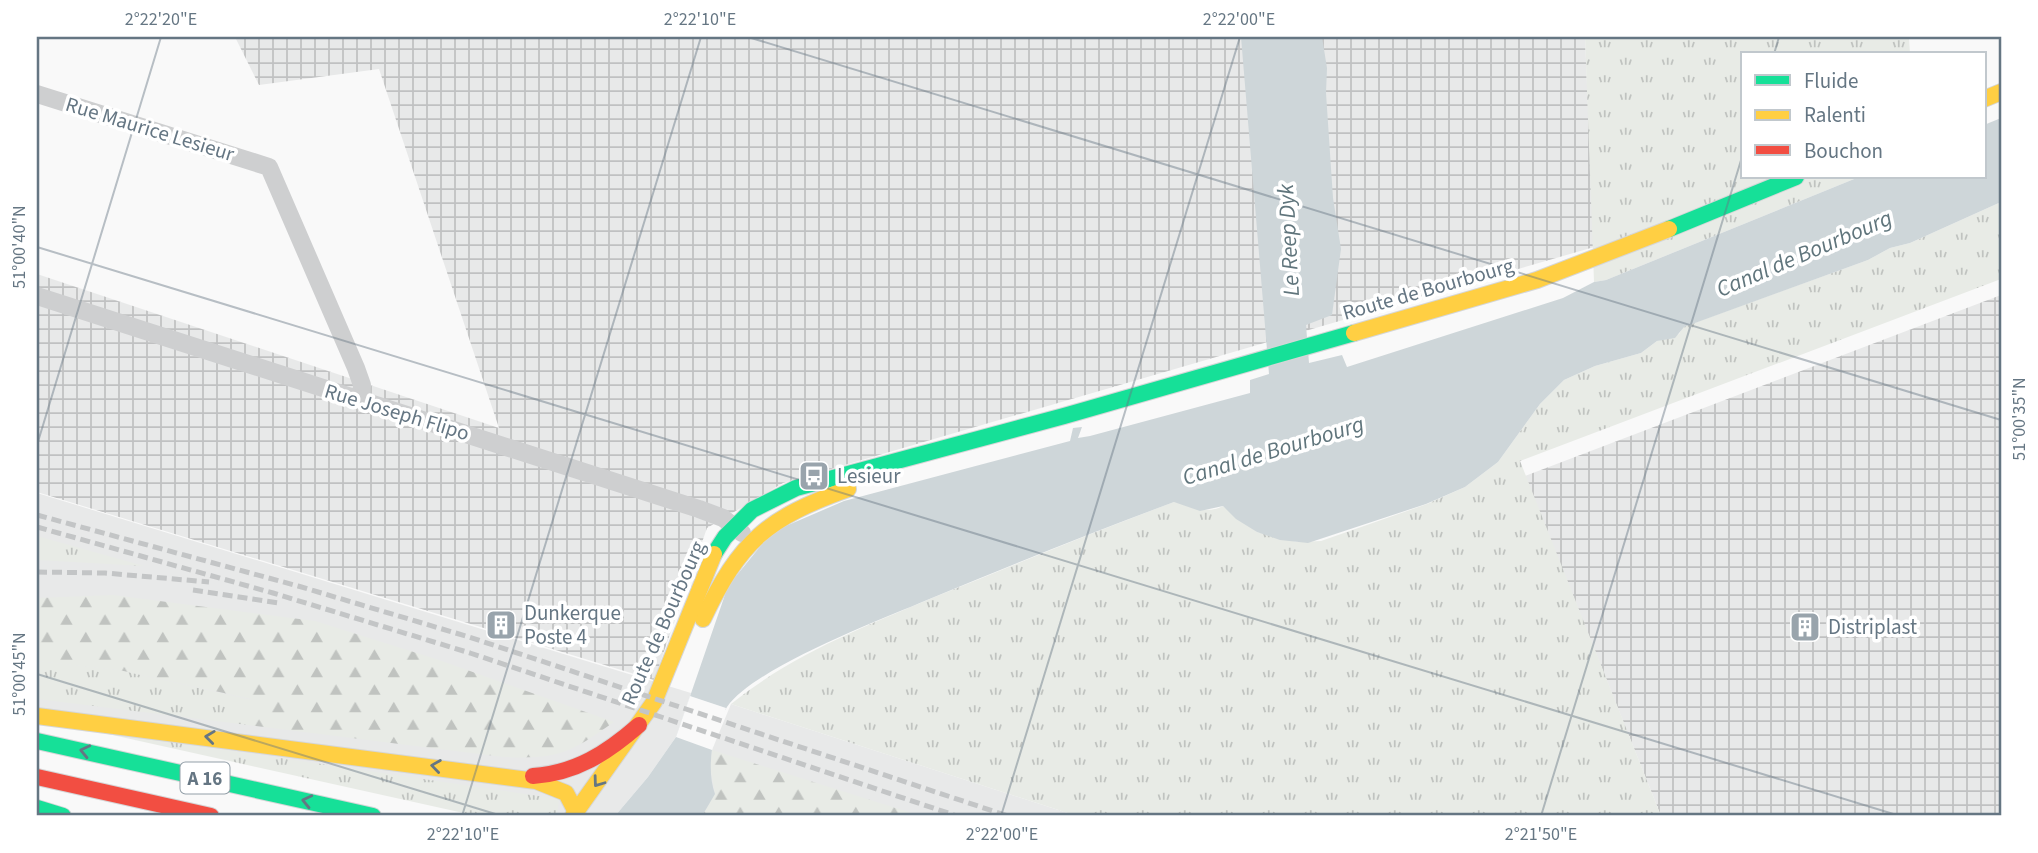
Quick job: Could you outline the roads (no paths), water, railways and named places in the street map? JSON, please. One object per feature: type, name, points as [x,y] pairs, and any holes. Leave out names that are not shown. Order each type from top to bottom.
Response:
[{"type":"main road","name":"Route de Bourbourg","points":[[579,815],[665,681],[708,565],[734,525],[761,503],[801,486],[931,448],[1063,416],[1571,269],[1794,178]]},
{"type":"main road","name":"Route de Bourbourg","points":[[579,815],[656,721],[720,580],[750,540],[776,519],[806,503],[1063,416]]},
{"type":"main road","points":[[37,716],[503,776],[561,788],[571,795],[579,815]]},
{"type":"main road","points":[[503,776],[538,776],[578,768],[605,754],[639,725]]},
{"type":"main road","name":"A 16","points":[[37,741],[373,816]]},
{"type":"main road","name":"A 16","points":[[37,777],[211,816]]},
{"type":"main road","points":[[37,808],[62,816]]},
{"type":"street","name":"Rue Maurice Lesieur","points":[[37,94],[263,164],[274,174],[356,368],[362,385],[361,401]]},
{"type":"street","name":"Rue Joseph Flipo","points":[[37,296],[717,515],[734,525],[750,540]]},
{"type":"water","points":[[1241,37],[1322,37],[1327,68],[1326,93],[1333,198],[1341,249],[1332,315],[1306,325],[1309,363],[1342,355],[1347,367],[1563,298],[1594,282],[1606,280],[1857,178],[1986,178],[1986,124],[2001,118],[2001,202],[1910,243],[1890,248],[1868,260],[1684,327],[1675,338],[1657,341],[1641,353],[1595,366],[1564,380],[1540,404],[1498,462],[1465,487],[1426,504],[1308,543],[1280,540],[1257,532],[1236,519],[1223,506],[1200,511],[1174,502],[850,632],[763,676],[742,692],[722,716],[712,750],[711,773],[715,794],[702,816],[615,816],[648,777],[676,737],[728,586],[772,532],[844,501],[1070,441],[1073,428],[1082,427],[1078,438],[1090,436],[1250,393],[1250,380],[1269,374]]},
{"type":"railway","points":[[37,515],[298,586],[469,637],[1008,816]]},
{"type":"railway","points":[[37,527],[273,593],[470,653],[957,816]]},
{"type":"railway","points":[[37,572],[105,573],[209,582]]},
{"type":"railway","points":[[193,590],[279,603]]},
{"type":"place","name":"Lesieur","points":[[814,476]]},
{"type":"place","name":"Dunkerque Poste 4","points":[[501,625]]},
{"type":"place","name":"Distriplast","points":[[1805,627]]},
{"type":"water label","name":"Le Reep Dyk","points":[[1288,240]]},
{"type":"water label","name":"Canal de Bourbourg","points":[[1804,253]]},
{"type":"water label","name":"Canal de Bourbourg","points":[[1273,450]]}]
